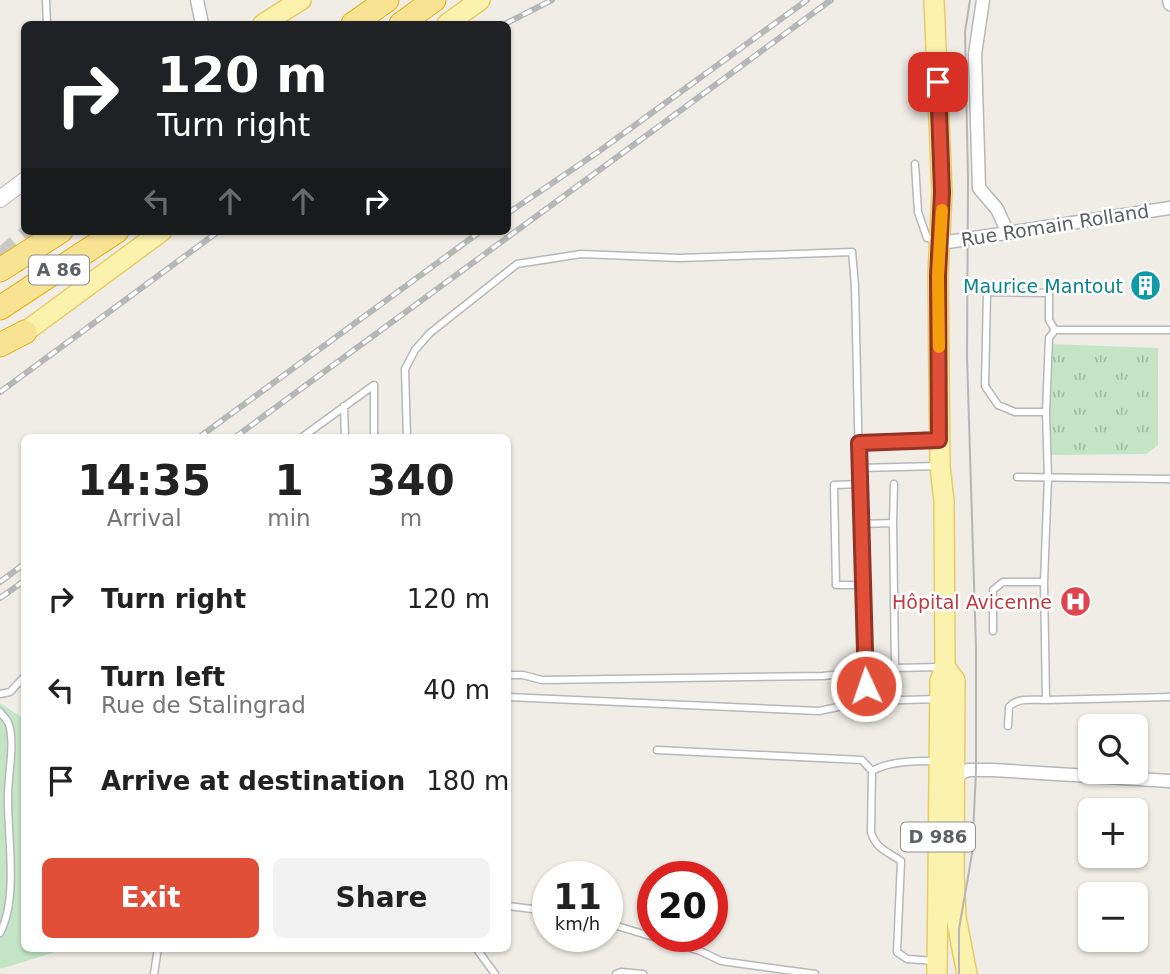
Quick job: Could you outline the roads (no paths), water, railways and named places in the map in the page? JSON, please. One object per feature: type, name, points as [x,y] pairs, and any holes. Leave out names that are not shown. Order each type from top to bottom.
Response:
[{"type":"highway","points":[[358,21],[387,0]]},
{"type":"highway","points":[[405,21],[434,0]]},
{"type":"highway","name":"A 86","points":[[0,270],[55,235]]},
{"type":"highway","name":"A 86","points":[[0,308],[111,235]]},
{"type":"highway","points":[[0,348],[25,332]]},
{"type":"main road","points":[[268,21],[301,0]]},
{"type":"main road","points":[[451,21],[480,0]]},
{"type":"main road","name":"D 986","points":[[934,0],[942,192],[938,276],[939,440],[944,501],[946,667],[940,681],[939,699],[938,967]]},
{"type":"main road","points":[[25,332],[157,235]]},
{"type":"main road","name":"D 986","points":[[946,667],[955,680],[956,917],[967,974]]},
{"type":"main road","points":[[939,791],[955,776]]},
{"type":"street","points":[[197,0],[201,21]]},
{"type":"street","points":[[983,0],[975,54],[979,188],[997,209],[1007,231]]},
{"type":"street","points":[[0,198],[21,183]]},
{"type":"street","name":"Rue Romain Rolland","points":[[941,243],[1170,208]]},
{"type":"street","points":[[955,776],[968,771],[993,771],[1170,781]]},
{"type":"lane","points":[[46,0],[47,21]]},
{"type":"lane","points":[[915,164],[918,212],[927,238],[941,243]]},
{"type":"lane","points":[[407,434],[405,369],[415,350],[430,333],[517,264],[581,254],[680,258],[852,252],[867,701]]},
{"type":"lane","points":[[1046,412],[1015,412],[998,405],[985,386],[987,292],[1049,293],[1049,320],[1055,330]]},
{"type":"lane","points":[[1055,330],[1170,330]]},
{"type":"lane","points":[[1046,700],[1046,412],[1049,338],[1055,330]]},
{"type":"lane","points":[[306,434],[374,386],[374,434]]},
{"type":"lane","points":[[344,406],[345,434]]},
{"type":"lane","points":[[859,443],[939,440]]},
{"type":"lane","points":[[859,468],[940,466]]},
{"type":"lane","points":[[1017,477],[1170,479]]},
{"type":"lane","points":[[860,484],[834,485],[836,585],[862,585]]},
{"type":"lane","points":[[894,484],[895,668]]},
{"type":"lane","points":[[861,524],[893,523]]},
{"type":"lane","points":[[993,631],[993,590],[1003,582],[1044,582]]},
{"type":"lane","points":[[511,675],[542,680],[823,676],[865,670],[946,667]]},
{"type":"lane","points":[[0,695],[10,692],[21,680]]},
{"type":"lane","points":[[511,697],[819,710],[867,701],[939,699]]},
{"type":"lane","points":[[1008,726],[1009,707],[1021,700],[1170,697]]},
{"type":"lane","points":[[0,712],[8,721],[10,734],[8,796],[11,877],[4,925],[0,933]]},
{"type":"lane","points":[[657,750],[862,760],[872,771],[873,841],[880,849],[901,862],[897,952],[907,959],[938,967]]},
{"type":"lane","points":[[872,771],[895,764],[939,761]]},
{"type":"lane","points":[[511,906],[532,909]]},
{"type":"lane","points":[[623,928],[700,951],[721,961],[815,974]]},
{"type":"lane","points":[[154,974],[157,952]]},
{"type":"lane","points":[[478,952],[495,974]]},
{"type":"lane","points":[[616,974],[643,974]]},
{"type":"tunnel","points":[[0,261],[29,235]]},
{"type":"tram line","points":[[959,974],[959,929],[972,854],[976,771],[976,648],[967,356],[965,32],[970,0]]},
{"type":"railway","points":[[511,21],[552,0]]},
{"type":"railway","points":[[511,211],[598,152],[807,0]]},
{"type":"railway","points":[[511,235],[831,0]]},
{"type":"railway","points":[[0,392],[214,235]]},
{"type":"railway","points":[[203,434],[476,235]]},
{"type":"railway","points":[[239,434],[511,235]]},
{"type":"railway","points":[[0,582],[21,566]]},
{"type":"railway","points":[[0,598],[21,583]]},
{"type":"place","name":"Maurice Mantout","points":[[1146,286]]},
{"type":"place","name":"Hôpital Avicenne","points":[[1075,602]]}]
